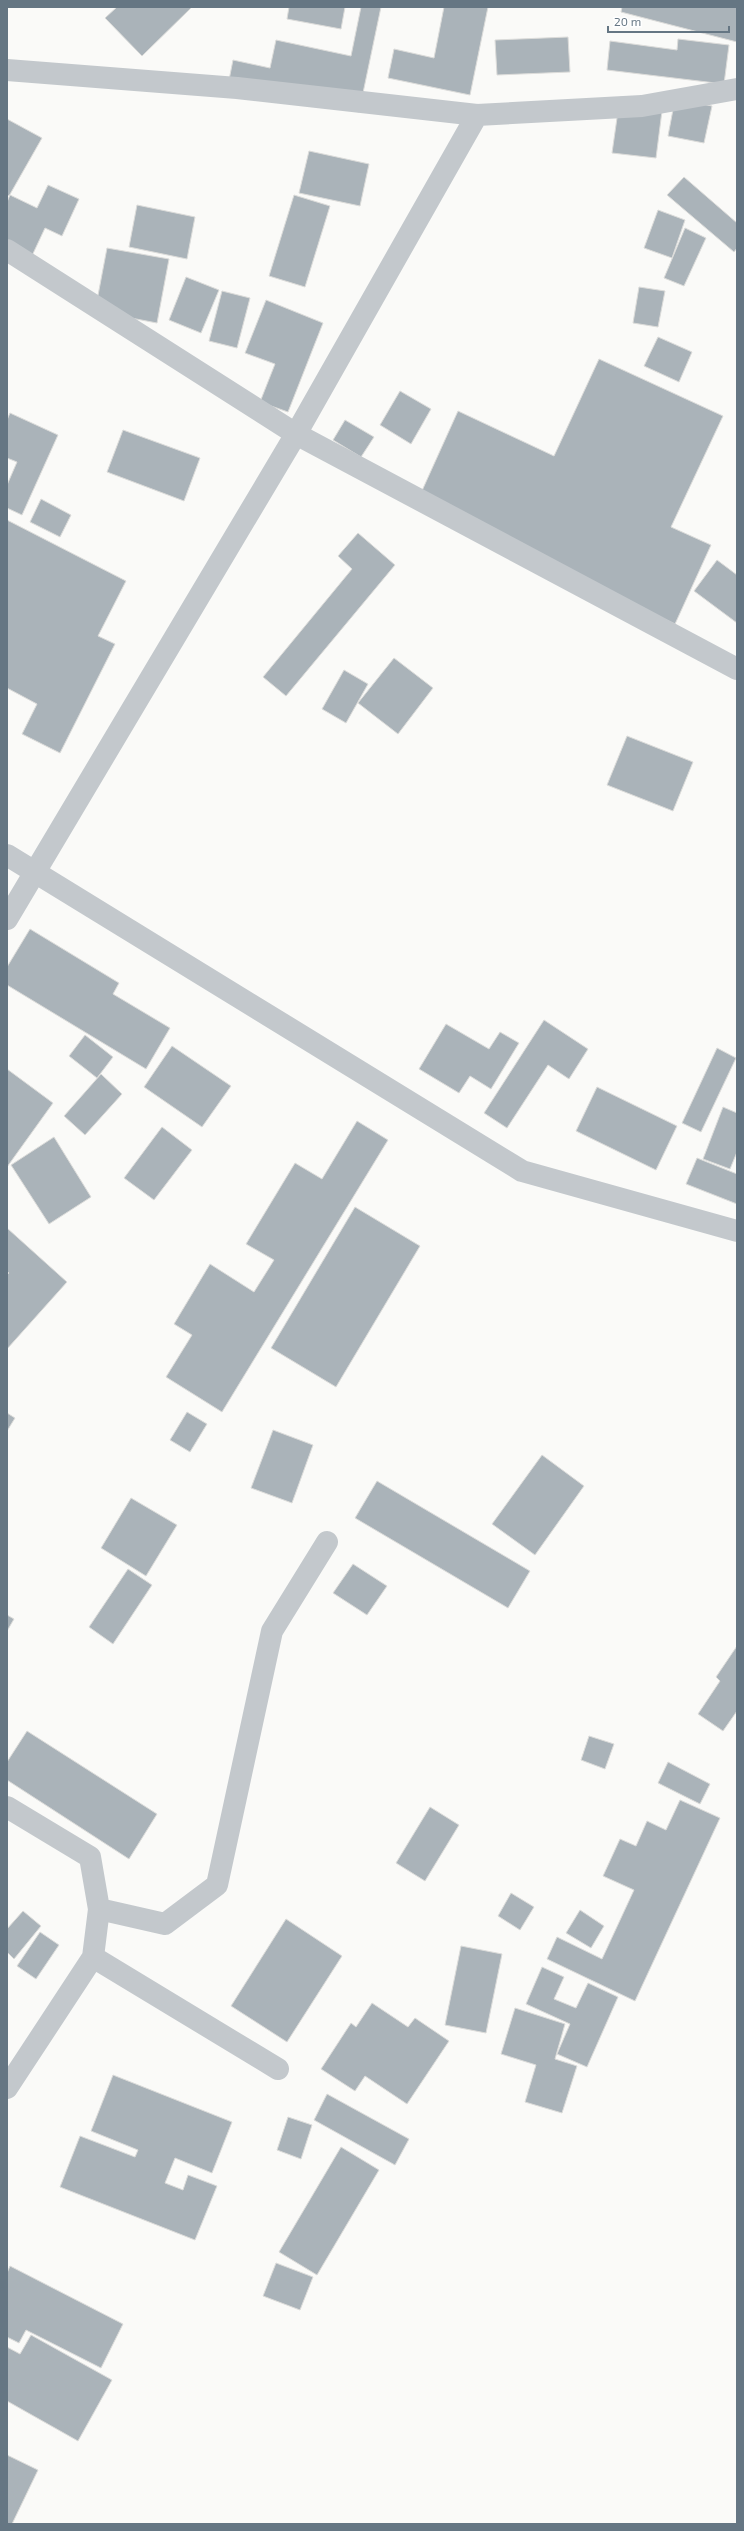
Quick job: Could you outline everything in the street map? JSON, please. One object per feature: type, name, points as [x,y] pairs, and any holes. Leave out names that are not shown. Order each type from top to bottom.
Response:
[{"type":"street","points":[[7,70],[237,88],[477,114],[642,106],[737,88]]},
{"type":"street","points":[[7,918],[296,434],[477,114]]},
{"type":"street","points":[[7,250],[296,434],[737,669]]},
{"type":"street","points":[[7,855],[522,1172],[737,1231]]},
{"type":"street","points":[[99,1909],[165,1924],[217,1885],[272,1631],[327,1542]]},
{"type":"street","points":[[7,1807],[90,1857],[99,1909],[93,1957],[7,2088]]},
{"type":"street","points":[[93,1957],[278,2069]]},
{"type":"building","points":[[117,7],[192,7],[142,56],[105,18]]},
{"type":"building","points":[[289,7],[345,7],[341,29],[287,19]]},
{"type":"building","points":[[361,7],[381,7],[359,112],[228,85],[233,60],[270,68],[276,40],[351,56]]},
{"type":"building","points":[[444,7],[488,7],[470,95],[388,78],[394,49],[434,58]]},
{"type":"building","points":[[622,7],[737,7],[737,42],[621,12]]},
{"type":"building","points":[[568,37],[570,72],[497,75],[495,40]]},
{"type":"building","points":[[678,39],[729,45],[724,84],[607,70],[610,41],[677,50]]},
{"type":"building","points":[[620,97],[663,103],[656,158],[612,153]]},
{"type":"building","points":[[675,99],[712,106],[704,143],[668,136]]},
{"type":"building","points":[[7,119],[42,138],[9,196],[7,194]]},
{"type":"building","points":[[309,151],[369,164],[360,206],[299,193]]},
{"type":"building","points":[[684,177],[737,223],[737,248],[734,252],[667,195]]},
{"type":"building","points":[[48,185],[79,199],[62,236],[45,228],[30,260],[7,249],[7,202],[10,195],[37,208]]},
{"type":"building","points":[[294,195],[330,206],[305,287],[269,276]]},
{"type":"building","points":[[137,205],[195,217],[187,259],[129,247]]},
{"type":"building","points":[[658,210],[685,220],[672,258],[644,248]]},
{"type":"building","points":[[685,228],[706,238],[684,286],[664,278]]},
{"type":"building","points":[[107,248],[169,259],[157,323],[95,311]]},
{"type":"building","points":[[186,277],[219,290],[201,333],[169,320]]},
{"type":"building","points":[[639,287],[665,291],[658,327],[633,323]]},
{"type":"building","points":[[222,291],[250,298],[237,348],[209,341]]},
{"type":"building","points":[[266,300],[323,323],[288,412],[260,402],[275,364],[245,353]]},
{"type":"building","points":[[658,337],[692,352],[679,382],[644,366]]},
{"type":"building","points":[[599,359],[723,416],[671,527],[711,545],[675,624],[416,504],[458,411],[554,456]]},
{"type":"building","points":[[400,391],[431,409],[411,444],[380,425]]},
{"type":"building","points":[[10,413],[58,435],[22,515],[7,508],[7,485],[17,462],[7,458],[7,420]]},
{"type":"building","points":[[345,420],[374,437],[361,457],[333,440]]},
{"type":"building","points":[[123,430],[200,458],[184,501],[107,472]]},
{"type":"building","points":[[41,499],[71,515],[60,537],[30,522]]},
{"type":"building","points":[[7,520],[126,581],[98,636],[115,644],[60,753],[22,734],[37,704],[7,688]]},
{"type":"building","points":[[358,533],[395,565],[286,696],[263,677],[352,569],[338,556]]},
{"type":"building","points":[[717,560],[737,575],[737,623],[694,591]]},
{"type":"building","points":[[394,658],[433,688],[398,734],[358,703]]},
{"type":"building","points":[[344,670],[368,684],[346,723],[322,709]]},
{"type":"building","points":[[627,736],[693,762],[673,811],[607,785]]},
{"type":"building","points":[[30,929],[119,983],[113,994],[170,1028],[146,1069],[7,985],[7,967]]},
{"type":"building","points":[[544,1020],[588,1049],[569,1079],[548,1065],[507,1128],[484,1113]]},
{"type":"building","points":[[446,1024],[489,1049],[500,1032],[519,1043],[491,1089],[470,1076],[459,1093],[419,1069]]},
{"type":"building","points":[[85,1035],[113,1057],[97,1078],[69,1056]]},
{"type":"building","points":[[172,1046],[231,1086],[202,1127],[144,1087]]},
{"type":"building","points":[[717,1048],[736,1058],[701,1132],[682,1123]]},
{"type":"building","points":[[7,1069],[53,1103],[7,1167]]},
{"type":"building","points":[[101,1074],[122,1094],[85,1135],[64,1116]]},
{"type":"building","points":[[597,1087],[677,1126],[656,1170],[576,1131]]},
{"type":"building","points":[[723,1107],[737,1113],[737,1152],[730,1169],[703,1159]]},
{"type":"building","points":[[357,1121],[388,1140],[222,1412],[166,1377],[192,1335],[174,1324],[210,1264],[254,1292],[274,1260],[246,1244],[295,1163],[322,1179]]},
{"type":"building","points":[[162,1127],[192,1150],[154,1200],[124,1178]]},
{"type":"building","points":[[54,1137],[91,1197],[49,1224],[11,1165]]},
{"type":"building","points":[[697,1158],[737,1174],[737,1204],[686,1184]]},
{"type":"building","points":[[355,1207],[420,1246],[336,1387],[271,1348]]},
{"type":"building","points":[[7,1228],[67,1282],[7,1349],[7,1275],[9,1273],[7,1271]]},
{"type":"building","points":[[187,1412],[207,1424],[190,1452],[170,1440]]},
{"type":"building","points":[[7,1413],[15,1418],[7,1431]]},
{"type":"building","points":[[273,1430],[313,1445],[292,1503],[251,1488]]},
{"type":"building","points":[[542,1455],[584,1486],[535,1555],[492,1524]]},
{"type":"building","points":[[377,1481],[530,1571],[508,1608],[355,1518]]},
{"type":"building","points":[[131,1498],[177,1525],[146,1576],[101,1548]]},
{"type":"building","points":[[353,1564],[387,1586],[367,1615],[333,1593]]},
{"type":"building","points":[[128,1569],[152,1585],[113,1644],[89,1627]]},
{"type":"building","points":[[7,1615],[14,1619],[7,1631]]},
{"type":"building","points":[[737,1646],[737,1711],[723,1731],[698,1714],[720,1681],[716,1677]]},
{"type":"building","points":[[27,1731],[157,1814],[129,1859],[7,1780],[7,1762]]},
{"type":"building","points":[[589,1736],[614,1744],[605,1769],[581,1760]]},
{"type":"building","points":[[668,1762],[710,1784],[700,1804],[658,1783]]},
{"type":"building","points":[[680,1800],[720,1818],[635,2001],[547,1959],[557,1937],[602,1959],[634,1890],[603,1876],[620,1839],[636,1846],[647,1821],[666,1830]]},
{"type":"building","points":[[430,1807],[459,1825],[425,1881],[396,1863]]},
{"type":"building","points":[[511,1893],[534,1907],[520,1930],[498,1916]]},
{"type":"building","points":[[580,1910],[604,1926],[591,1948],[566,1933]]},
{"type":"building","points":[[23,1911],[41,1926],[14,1959],[7,1952],[7,1929]]},
{"type":"building","points":[[286,1919],[342,1956],[287,2042],[231,2006]]},
{"type":"building","points":[[40,1932],[59,1945],[36,1979],[17,1966]]},
{"type":"building","points":[[461,1946],[502,1954],[486,2033],[445,2025]]},
{"type":"building","points":[[542,1967],[564,1977],[554,1999],[576,2008],[588,1983],[618,1997],[587,2067],[557,2054],[570,2024],[526,2004]]},
{"type":"building","points":[[372,2003],[408,2027],[415,2018],[449,2041],[407,2104],[365,2076],[355,2091],[321,2069],[351,2023],[356,2027]]},
{"type":"building","points":[[515,2008],[565,2024],[555,2059],[577,2066],[562,2113],[525,2102],[536,2065],[501,2054]]},
{"type":"building","points":[[113,2075],[232,2122],[212,2173],[175,2158],[165,2183],[183,2190],[188,2175],[217,2186],[195,2240],[60,2187],[80,2136],[135,2157],[138,2150],[91,2131]]},
{"type":"building","points":[[327,2094],[409,2139],[395,2165],[314,2120]]},
{"type":"building","points":[[288,2117],[312,2125],[301,2159],[277,2150]]},
{"type":"building","points":[[341,2147],[379,2170],[317,2275],[279,2252]]},
{"type":"building","points":[[276,2263],[313,2277],[300,2310],[263,2296]]},
{"type":"building","points":[[10,2266],[123,2324],[101,2368],[26,2330],[19,2343],[7,2337],[7,2273]]},
{"type":"building","points":[[31,2335],[112,2380],[78,2441],[7,2401],[7,2347],[20,2354]]},
{"type":"building","points":[[7,2455],[38,2470],[12,2524],[7,2524]]}]
